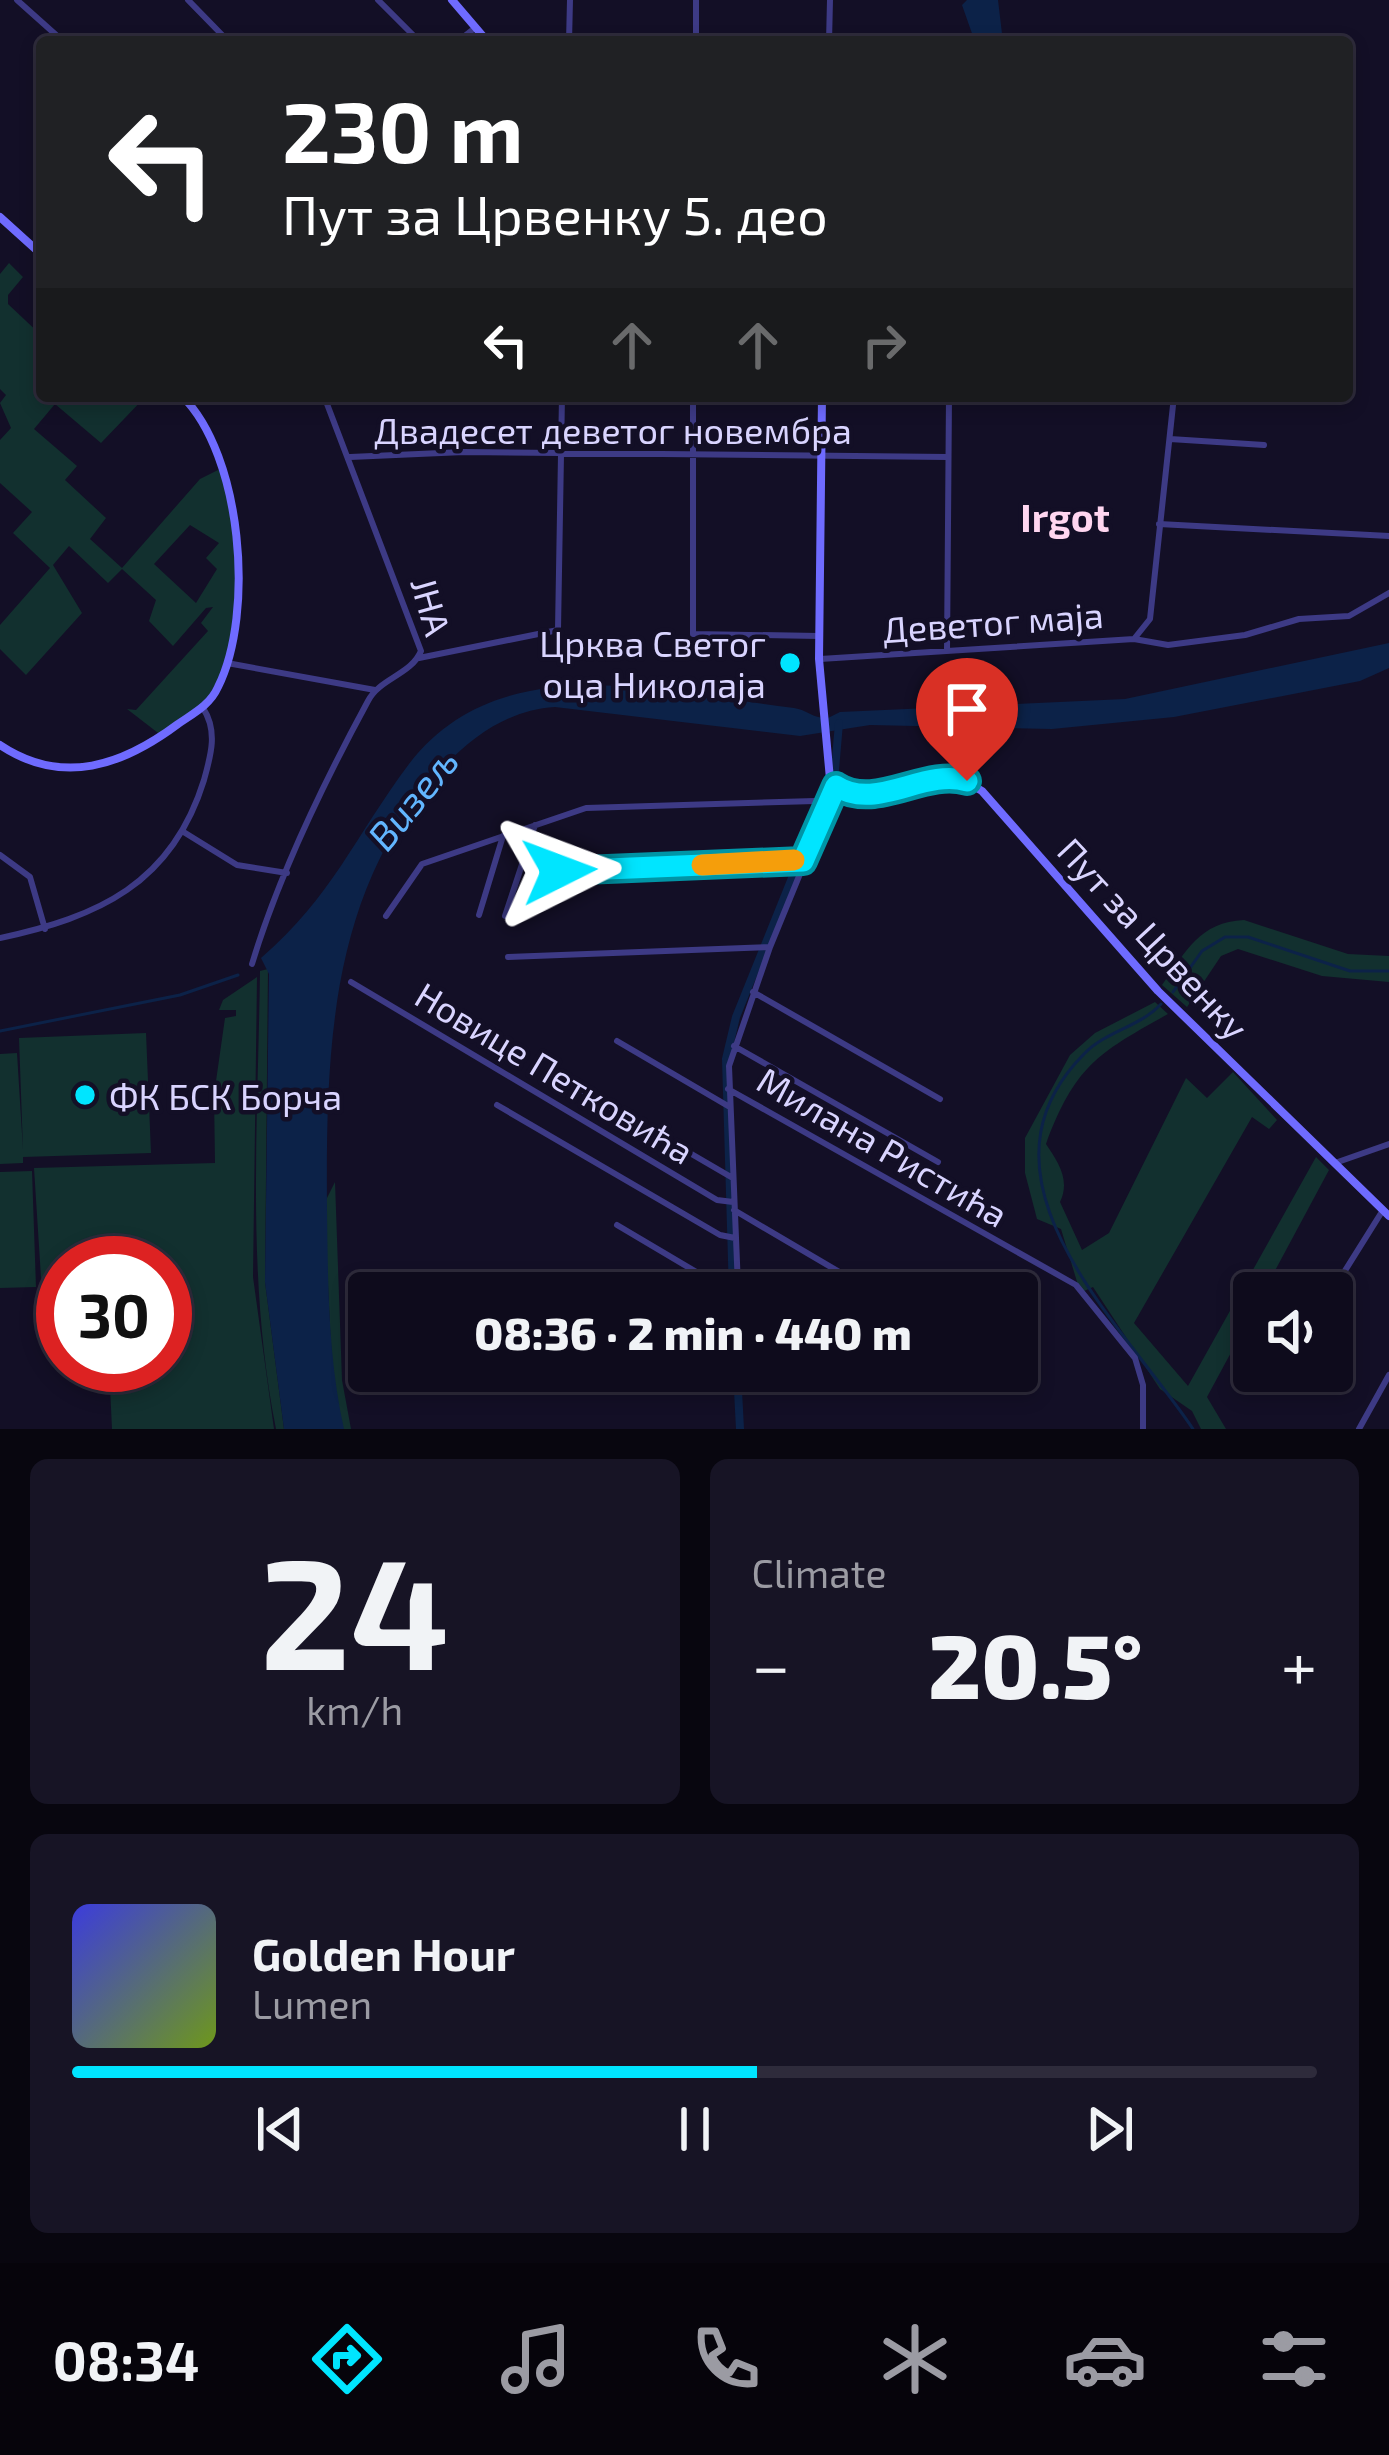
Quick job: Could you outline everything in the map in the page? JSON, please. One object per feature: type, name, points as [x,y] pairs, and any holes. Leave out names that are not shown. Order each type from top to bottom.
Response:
[{"type":"street","points":[[17,0],[57,36]]},
{"type":"street","points":[[188,0],[223,36]]},
{"type":"street","points":[[378,0],[414,36]]},
{"type":"street","points":[[452,0],[483,36]]},
{"type":"street","points":[[569,36],[570,0]]},
{"type":"street","points":[[696,0],[696,36]]},
{"type":"street","points":[[829,36],[830,0]]},
{"type":"street","points":[[465,36],[476,28]]},
{"type":"street","points":[[0,217],[36,250]]},
{"type":"street","points":[[0,745],[53,766],[98,766],[140,752],[202,708],[226,663],[238,593],[235,528],[213,448],[186,402]]},
{"type":"street","name":"ЈНА","points":[[252,964],[316,801],[375,690],[419,658],[419,636],[327,402]]},
{"type":"street","points":[[419,658],[558,630],[562,402]]},
{"type":"street","points":[[693,402],[692,628],[699,637],[819,636]]},
{"type":"street","points":[[617,1225],[733,1291],[739,1283],[728,1106],[734,1046],[765,946],[836,786],[827,770],[819,659],[822,402]]},
{"type":"street","points":[[947,651],[950,402]]},
{"type":"street","name":"Деветог маја","points":[[819,659],[1134,639],[1150,619],[1173,402]]},
{"type":"street","points":[[1170,439],[1264,446]]},
{"type":"street","name":"Двадесет деветог новембра","points":[[350,458],[561,453],[948,457]]},
{"type":"street","points":[[1158,524],[1389,536]]},
{"type":"street","points":[[1134,639],[1168,645],[1245,635],[1299,619],[1354,615],[1389,593]]},
{"type":"street","points":[[226,663],[375,690]]},
{"type":"street","points":[[0,938],[45,929],[116,900],[149,872],[182,831],[203,783],[213,725],[202,708]]},
{"type":"street","name":"Пут за Црвенку","points":[[836,786],[863,795],[952,777],[982,791],[1158,991],[1386,1213]]},
{"type":"street","points":[[386,916],[422,864],[586,808],[815,801]]},
{"type":"street","points":[[505,916],[535,825]]},
{"type":"street","points":[[182,831],[237,865],[287,873]]},
{"type":"street","points":[[479,915],[503,836]]},
{"type":"street","points":[[0,855],[30,877],[45,929]]},
{"type":"street","points":[[559,871],[799,861]]},
{"type":"street","points":[[508,957],[765,946]]},
{"type":"street","name":"Новице Петковића","points":[[351,982],[841,1272]]},
{"type":"street","points":[[753,992],[940,1099]]},
{"type":"street","points":[[617,1040],[728,1106]]},
{"type":"street","points":[[734,1046],[938,1162]]},
{"type":"street","points":[[549,1070],[731,1177]]},
{"type":"street","name":"Милана Ристића","points":[[728,1089],[1076,1285],[1125,1344],[1140,1372],[1143,1429]]},
{"type":"street","points":[[497,1106],[720,1235],[735,1238]]},
{"type":"street","points":[[1335,1163],[1389,1144]]},
{"type":"street","points":[[1345,1272],[1386,1213]]},
{"type":"street","points":[[1359,1429],[1389,1375]]},
{"type":"green space","points":[[9,263],[23,277],[8,295],[8,304],[36,330],[36,402],[140,402],[101,443],[55,404],[34,429],[77,466],[65,480],[106,518],[90,539],[122,568],[200,479],[220,469],[236,554],[232,642],[208,701],[162,736],[127,709],[136,710],[208,631],[201,623],[213,607],[206,608],[173,646],[149,621],[156,600],[122,569],[108,583],[69,546],[53,565],[82,613],[26,675],[0,649],[0,625],[50,568],[13,533],[32,512],[0,483],[0,440],[11,428],[0,403],[6,395],[0,389],[0,274]],"holes":[[[190,525],[219,543],[206,558],[217,569],[196,603],[154,564]]]},
{"type":"green space","points":[[1244,920],[1348,954],[1389,956],[1389,982],[1322,976],[1238,949],[1221,956],[1187,1007],[1162,985],[1205,932]]},
{"type":"green space","points":[[268,969],[265,1282],[284,1429],[276,1429],[267,1372],[257,1258],[260,971]]},
{"type":"green space","points":[[257,977],[253,1277],[274,1429],[112,1429],[110,1392],[192,1392],[192,1236],[38,1236],[34,1168],[215,1163],[214,1095],[225,1018],[236,1016],[236,1010],[219,1010],[223,1000]]},
{"type":"green space","points":[[1155,1002],[1168,1014],[1092,1064],[1067,1096],[1046,1144],[1061,1171],[1060,1202],[1082,1250],[1109,1233],[1186,1078],[1207,1098],[1233,1072],[1277,1120],[1269,1129],[1252,1117],[1134,1323],[1188,1386],[1233,1305],[1233,1349],[1207,1397],[1226,1429],[1201,1429],[1192,1411],[1160,1389],[1093,1287],[1084,1291],[1078,1285],[1061,1229],[1037,1219],[1025,1173],[1025,1138],[1070,1055],[1095,1033]]},
{"type":"green space","name":"ФК БСК Борча","points":[[146,1033],[151,1153],[23,1157],[23,1163],[0,1164],[0,1054],[17,1053],[23,1150],[19,1038]]},
{"type":"green space","points":[[1316,1157],[1329,1170],[1274,1272],[1252,1272]]},
{"type":"green space","points":[[32,1171],[36,1287],[0,1288],[0,1172]]},
{"type":"green space","points":[[335,1182],[342,1380],[351,1429],[335,1429],[324,1204]]},
{"type":"water","points":[[967,0],[998,0],[1002,36],[973,36],[962,5]]},
{"type":"water","name":"Визељ","points":[[1389,643],[1389,668],[1360,681],[1174,717],[1052,729],[870,725],[800,736],[555,707],[505,720],[477,737],[439,772],[402,819],[375,870],[355,923],[341,979],[328,1094],[330,1321],[344,1429],[284,1429],[265,1282],[269,974],[261,958],[306,912],[409,764],[447,727],[490,703],[538,690],[588,685],[641,687],[794,708],[823,718],[840,712],[1125,699]]},
{"type":"waterway","points":[[835,770],[839,723]]},
{"type":"waterway","points":[[732,1272],[726,1059],[736,1017],[827,791]]},
{"type":"waterway","points":[[1173,992],[1202,951],[1225,937],[1248,937],[1350,971],[1389,971]]},
{"type":"waterway","points":[[0,1031],[180,995],[238,975]]},
{"type":"waterway","points":[[1161,1004],[1084,1054],[1050,1102],[1039,1151],[1046,1200],[1066,1249],[1095,1297],[1193,1429]]},
{"type":"waterway","points":[[738,1392],[740,1429]]},
{"type":"slow traffic","points":[[702,865],[794,860]]},
{"type":"place","name":"Црква Светог оца Николаја","points":[[790,663]]},
{"type":"place","name":"ФК БСК Борча","points":[[85,1095]]},
{"type":"district","name":"Irgot","points":[[1065,516]]},
{"type":"route","points":[[559,871],[803,861],[836,786],[863,795],[952,777],[967,781]]}]
